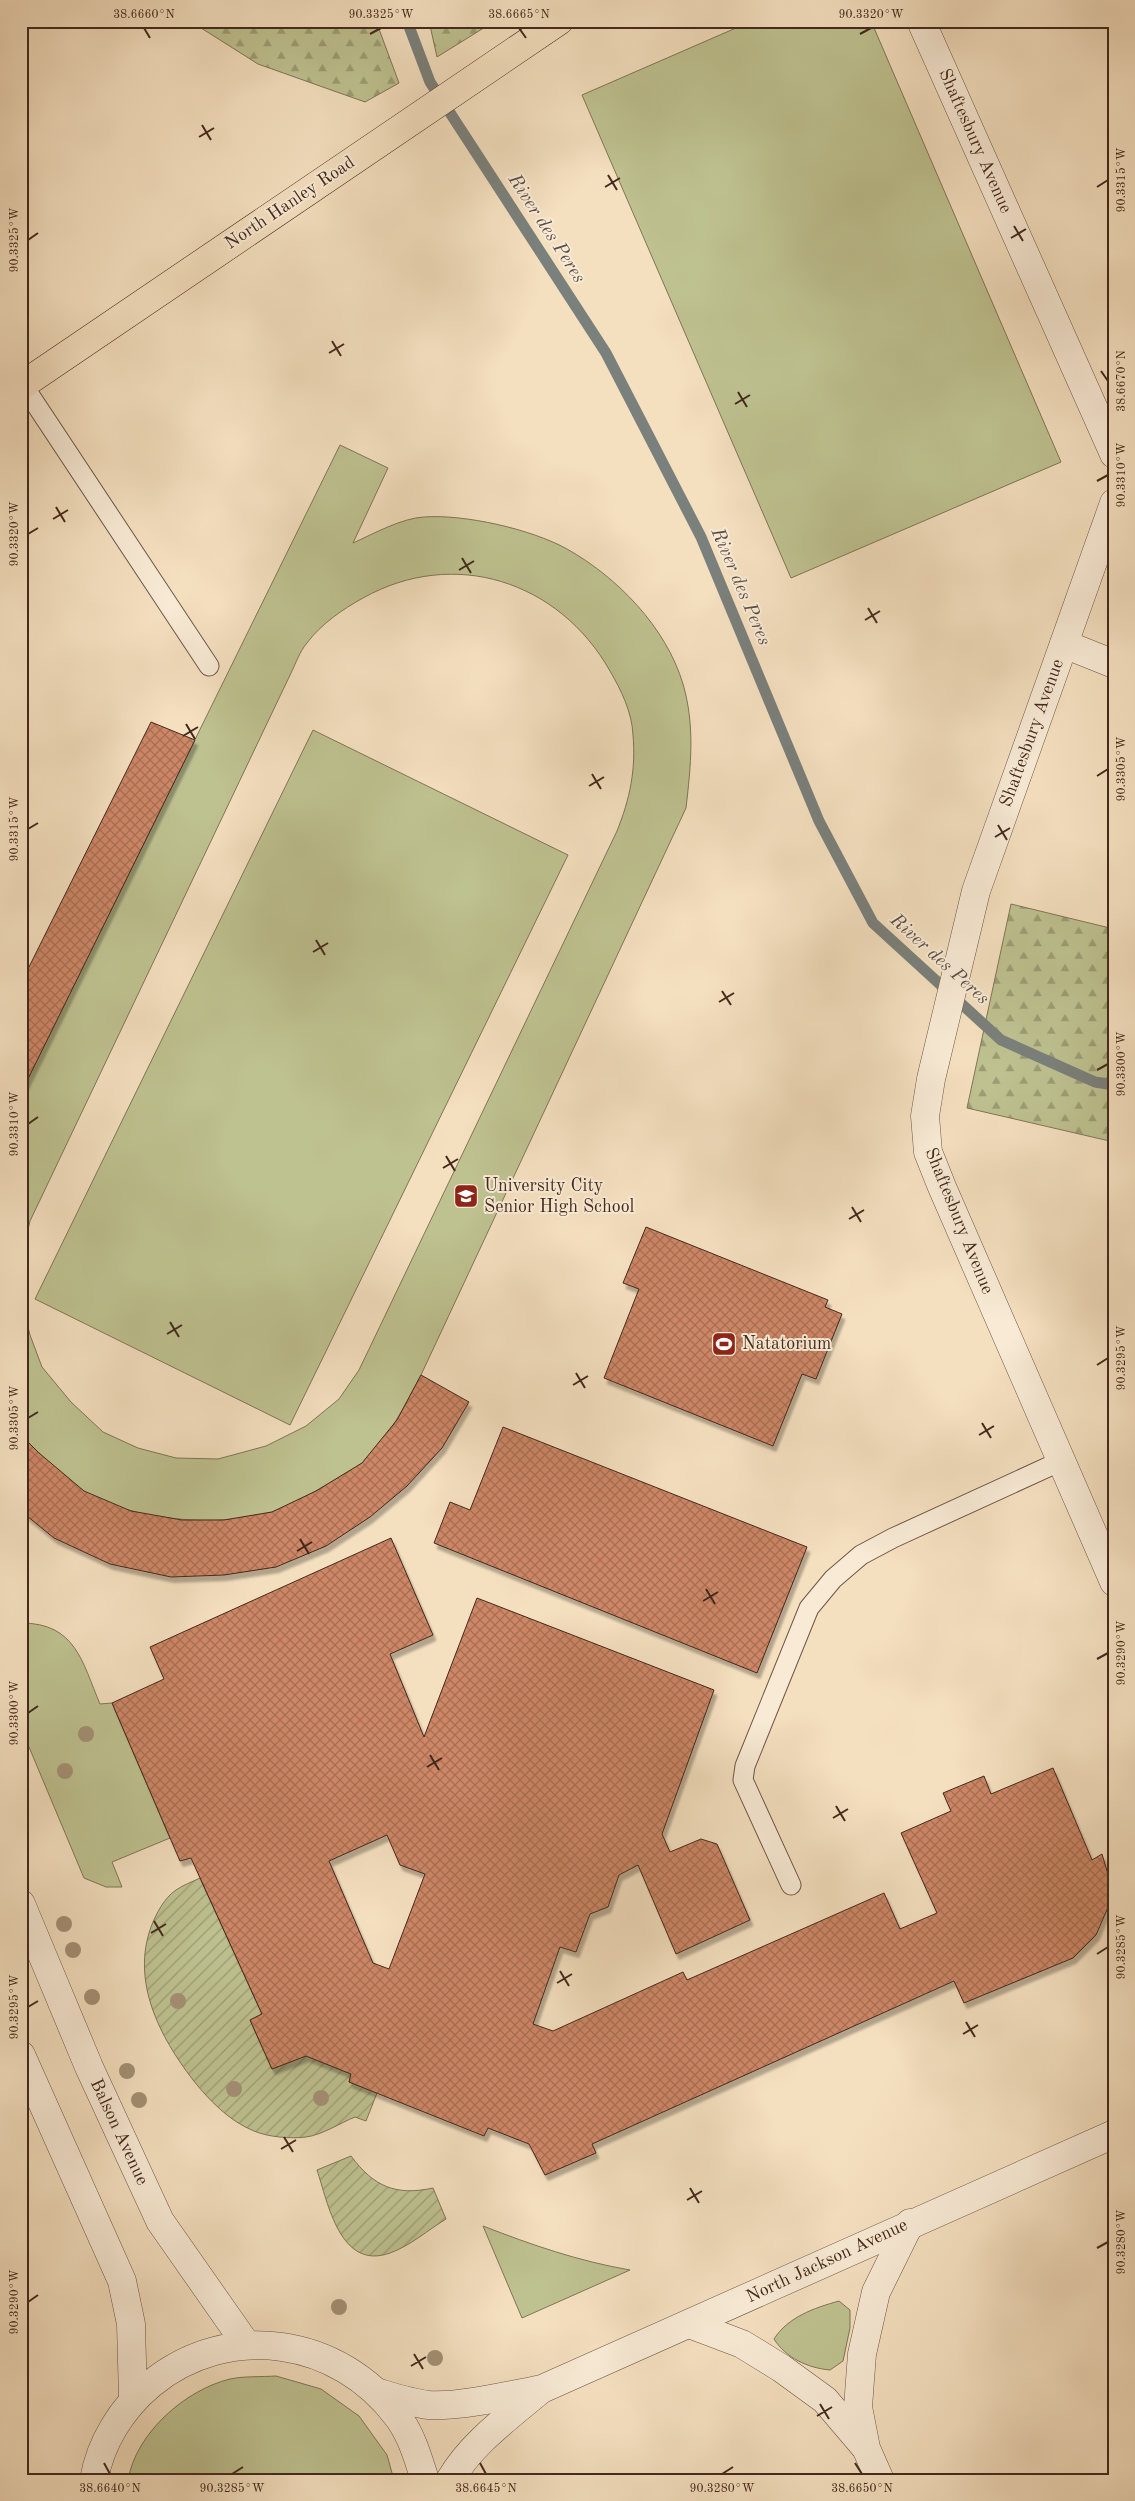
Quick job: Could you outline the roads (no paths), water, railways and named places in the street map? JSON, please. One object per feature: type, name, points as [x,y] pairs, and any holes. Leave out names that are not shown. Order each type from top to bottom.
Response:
[{"type":"main road","name":"North Hanley Road","points":[[22,386],[559,21]]},
{"type":"street","name":"Shaftesbury Avenue","points":[[921,21],[1114,454]]},
{"type":"street","name":"Shaftesbury Avenue","points":[[1114,503],[976,891],[931,1079],[925,1116],[928,1152],[1114,1582]]},
{"type":"street","points":[[1064,644],[1114,664]]},
{"type":"street","name":"Balson Avenue","points":[[21,1904],[89,2068],[160,2221],[246,2344]]},
{"type":"street","points":[[21,2055],[122,2281],[131,2324],[133,2398]]},
{"type":"street","name":"North Jackson Avenue","points":[[376,2392],[407,2401],[431,2405],[512,2395],[542,2389],[910,2223],[1114,2134]]},
{"type":"street","points":[[880,2480],[866,2448],[858,2407],[862,2354],[876,2292],[910,2223]]},
{"type":"street","points":[[689,2324],[742,2344],[781,2368],[824,2400],[866,2448]]},
{"type":"street","points":[[94,2480],[97,2463],[119,2417],[133,2398],[163,2374],[198,2356],[246,2344],[281,2346],[316,2354],[348,2370],[376,2392],[399,2418],[416,2448],[425,2480]]},
{"type":"street","name":"North Jackson Avenue","points":[[450,2480],[473,2450],[498,2425],[542,2389]]},
{"type":"lane","points":[[22,386],[209,666]]},
{"type":"lane","points":[[791,1885],[743,1780],[745,1766],[809,1608],[833,1579],[861,1555],[893,1538],[1061,1461]]},
{"type":"waterway","name":"River des Peres","points":[[407,21],[430,82],[606,353],[701,537],[819,821],[873,923],[1001,1040],[1095,1082],[1114,1085]]},
{"type":"place","name":"University City Senior High School","points":[[466,1196]]},
{"type":"place","name":"Natatorium","points":[[724,1344]]}]
